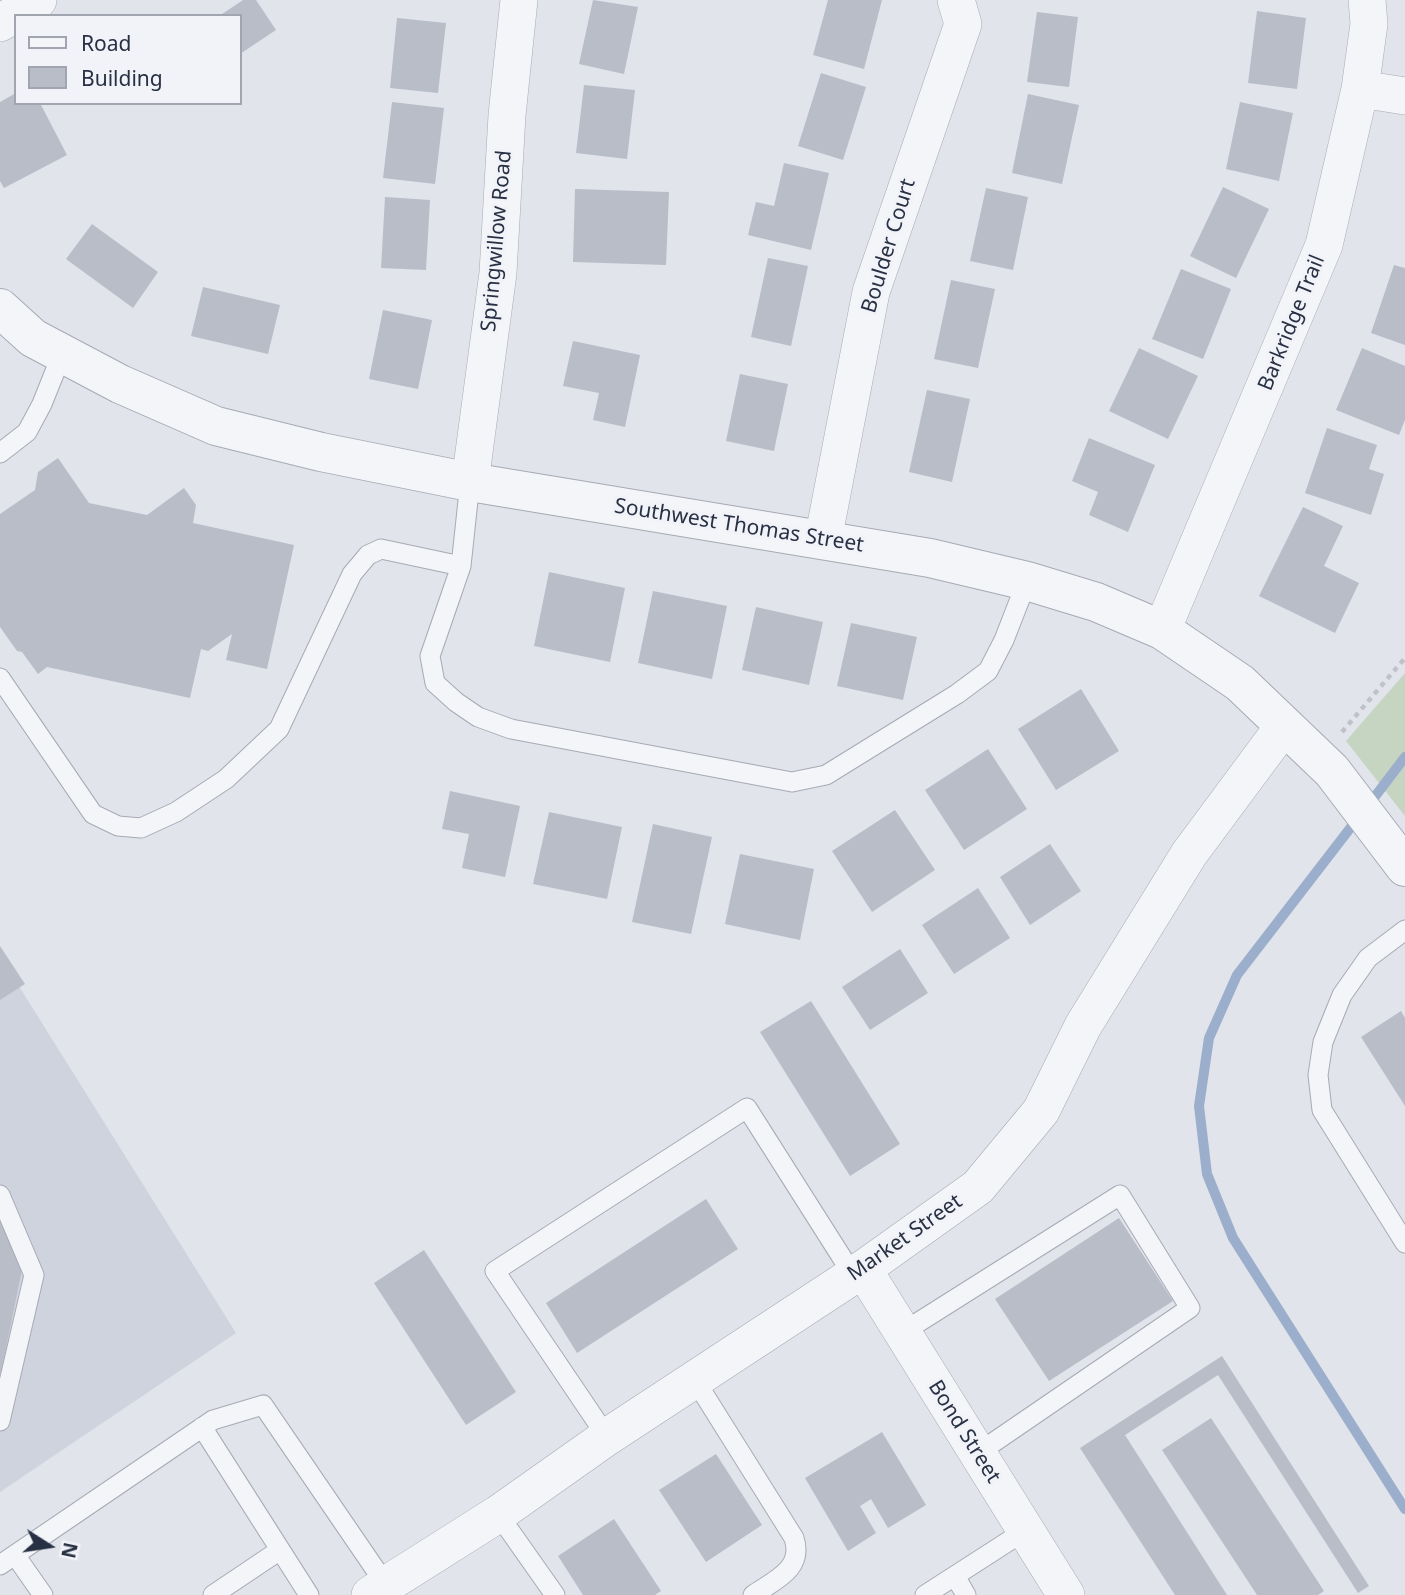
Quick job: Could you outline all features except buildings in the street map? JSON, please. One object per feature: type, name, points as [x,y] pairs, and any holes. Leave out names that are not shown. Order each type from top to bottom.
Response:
[{"type":"street","points":[[15,14],[38,0]]},
{"type":"street","name":"Springwillow Road","points":[[470,482],[498,273],[508,114],[519,0]]},
{"type":"street","name":"Boulder Court","points":[[823,540],[871,292],[962,24],[956,0]]},
{"type":"street","name":"Barkridge Trail","points":[[1162,631],[1324,245],[1360,89],[1369,24],[1367,0]]},
{"type":"street","points":[[1360,89],[1405,96]]},
{"type":"street","name":"Southwest Thomas Street","points":[[0,308],[33,338],[62,354],[120,384],[216,426],[321,453],[470,482],[930,558],[1027,581],[1096,602],[1162,631],[1240,683],[1326,765],[1405,867]]},
{"type":"street","name":"Market Street","points":[[378,1590],[498,1514],[607,1437],[858,1272],[978,1187],[1041,1111],[1083,1026],[1189,854],[1284,726]]},
{"type":"street","name":"Bond Street","points":[[858,1272],[903,1332],[1066,1595]]},
{"type":"lane","points":[[0,453],[27,432],[42,404],[62,354]]},
{"type":"lane","points":[[470,482],[461,566],[430,656],[435,683],[478,717],[511,729],[792,782],[826,775],[957,694],[988,671],[1004,640],[1027,581]]},
{"type":"lane","points":[[0,678],[93,814],[118,826],[141,828],[176,811],[226,779],[279,729],[352,575],[368,555],[381,549],[461,566]]},
{"type":"lane","points":[[1405,930],[1368,958],[1342,995],[1323,1042],[1318,1075],[1322,1111],[1405,1243]]},
{"type":"lane","points":[[607,1437],[495,1271],[747,1108],[858,1272]]},
{"type":"lane","points":[[0,1195],[34,1275],[0,1421]]},
{"type":"lane","points":[[903,1332],[1120,1195],[1190,1308],[978,1454]]},
{"type":"lane","points":[[695,1380],[796,1545],[795,1563],[789,1571],[753,1595]]},
{"type":"lane","points":[[43,1595],[8,1560],[213,1420],[263,1405],[378,1590]]},
{"type":"lane","points":[[202,1427],[309,1595]]},
{"type":"lane","points":[[498,1514],[555,1595]]},
{"type":"lane","points":[[925,1595],[1026,1530]]},
{"type":"lane","points":[[213,1595],[280,1550]]},
{"type":"lane","points":[[954,1576],[966,1595]]},
{"type":"path","points":[[1326,765],[1405,658]]},
{"type":"shaded area","points":[[0,956],[236,1333],[0,1492]]},
{"type":"green space","points":[[1405,673],[1405,816],[1346,741]]},
{"type":"waterway","points":[[1367,807],[1405,757]]},
{"type":"waterway","points":[[1358,818],[1237,975],[1209,1038],[1199,1106],[1207,1174],[1233,1238],[1405,1509]]}]
